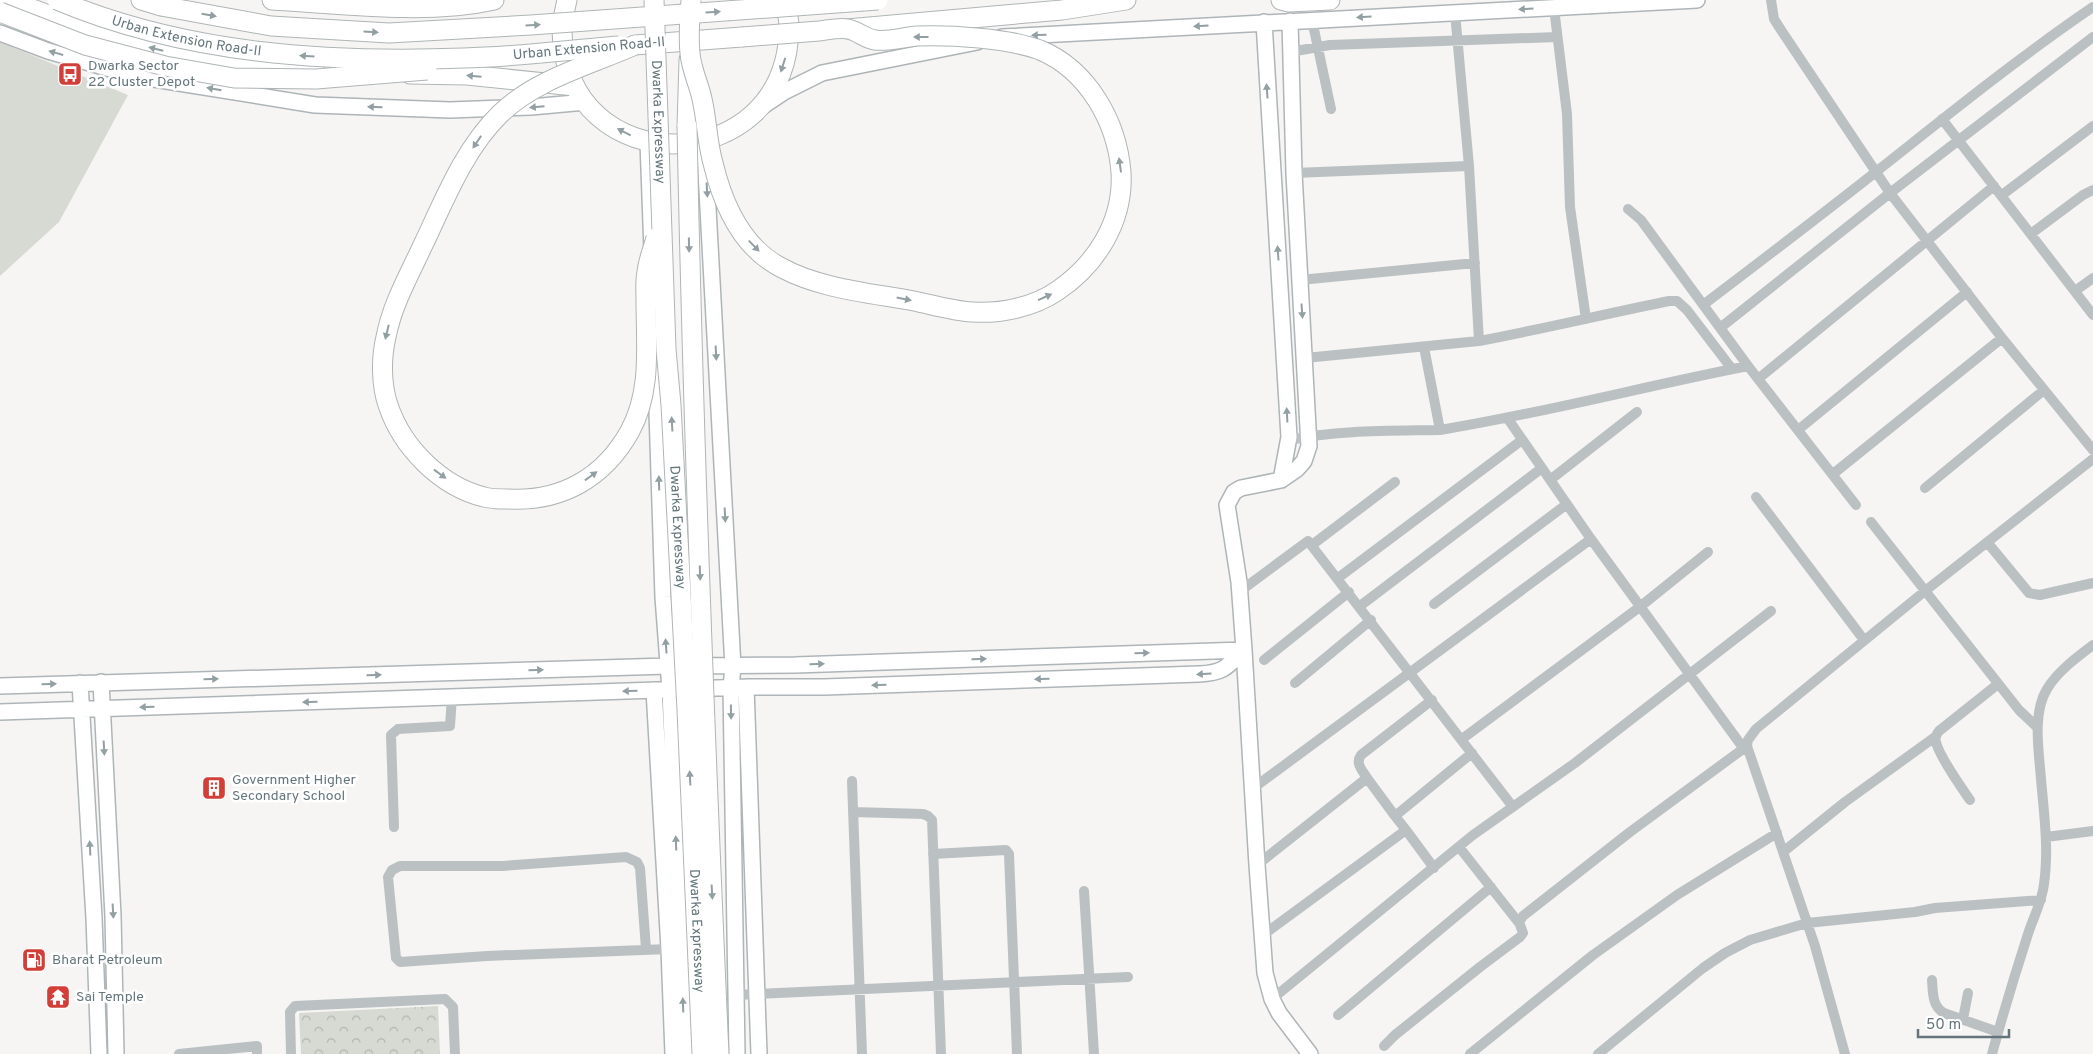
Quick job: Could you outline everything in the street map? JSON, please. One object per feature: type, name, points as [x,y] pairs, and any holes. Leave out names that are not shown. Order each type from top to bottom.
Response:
[{"type":"highway","name":"Urban Extension Road-II","points":[[57,0],[96,17],[165,35],[265,53],[356,60],[466,58],[635,45],[1062,10],[1126,0]]},
{"type":"highway","name":"Urban Extension Road-II","points":[[141,0],[161,6],[271,26],[389,33],[541,25],[878,0]]},
{"type":"highway","points":[[272,0],[421,7],[470,6],[494,0]]},
{"type":"highway","points":[[567,0],[562,28],[565,58],[575,86],[586,102],[603,120],[624,134],[648,142],[676,145],[704,142],[734,129],[759,108],[777,82],[787,51],[789,24],[784,0]]},
{"type":"highway","name":"Dwarka Expressway","points":[[654,0],[666,349],[671,405],[687,710],[702,1054]]},
{"type":"highway","name":"Dwarka Expressway","points":[[690,0],[687,126],[690,284],[704,709],[719,1054]]},
{"type":"highway","points":[[1281,0],[1289,2],[1330,0]]},
{"type":"highway","points":[[8,5],[85,45],[165,66],[234,78],[316,79],[439,70],[466,58]]},
{"type":"highway","points":[[8,5],[111,38],[175,53],[236,63],[315,72],[468,75],[575,86]]},
{"type":"highway","points":[[690,54],[702,98],[712,162],[725,202],[739,228],[754,248],[782,268],[822,283],[972,312],[998,311],[1028,305],[1054,294],[1080,274],[1100,250],[1113,224],[1119,199],[1121,174],[1118,148],[1112,128],[1102,107],[1088,87],[1066,66],[1040,50],[994,40],[917,36],[875,40],[847,28]]},
{"type":"highway","points":[[635,45],[556,78],[522,96],[499,114],[466,160],[440,208],[393,312],[386,335],[382,359],[388,404],[402,436],[424,462],[455,485],[484,498],[518,500],[549,497],[571,488],[593,476],[598,471],[614,454],[629,433],[640,412],[646,384],[646,272],[661,221]]},
{"type":"street","points":[[759,108],[822,72],[1011,35],[1086,34],[1264,22],[1697,0]]},
{"type":"street","points":[[1771,0],[1774,19],[1890,193],[1928,239],[2002,338],[2093,450]]},
{"type":"street","points":[[1703,305],[1877,171],[1942,118],[2048,38],[2093,7]]},
{"type":"street","points":[[1554,8],[1567,114],[1570,207],[1586,319]]},
{"type":"street","points":[[1455,13],[1469,166],[1479,342]]},
{"type":"street","points":[[1312,20],[1331,109]]},
{"type":"street","points":[[1290,21],[1294,173],[1309,446],[1304,461],[1297,469],[1281,480],[1241,488],[1229,498],[1227,505],[1239,592],[1244,650],[1256,865],[1265,974],[1272,999],[1286,1025],[1310,1054]]},
{"type":"street","points":[[1264,22],[1288,440],[1281,480]]},
{"type":"street","points":[[0,33],[48,51],[135,76],[315,105],[450,110],[531,108],[586,102]]},
{"type":"street","points":[[1720,328],[1890,193],[2093,36]]},
{"type":"street","points":[[1290,52],[1317,46],[1557,37]]},
{"type":"street","points":[[1942,118],[2093,315]]},
{"type":"street","points":[[2002,195],[2093,126]]},
{"type":"street","points":[[648,142],[662,577],[670,690],[685,1054]]},
{"type":"street","points":[[704,142],[733,667],[731,687],[736,888],[735,995],[738,1054]]},
{"type":"street","points":[[1294,173],[1469,166]]},
{"type":"street","points":[[1758,379],[1994,186]]},
{"type":"street","points":[[2032,233],[2083,195],[2093,190]]},
{"type":"street","points":[[1628,209],[1641,220],[1748,366],[1856,505]]},
{"type":"street","points":[[1300,280],[1475,263]]},
{"type":"street","points":[[2075,291],[2093,278]]},
{"type":"street","points":[[1798,430],[1967,292]]},
{"type":"street","points":[[1305,358],[1479,342],[1669,301],[1677,301],[1687,310],[1732,369]]},
{"type":"street","points":[[1833,474],[2002,338]]},
{"type":"street","points":[[1424,347],[1440,430]]},
{"type":"street","points":[[1288,440],[1352,432],[1440,430],[1508,419],[1748,366]]},
{"type":"street","points":[[1925,488],[2044,390]]},
{"type":"street","points":[[1550,480],[1637,412]]},
{"type":"street","points":[[1508,419],[1592,539],[1746,748],[1807,924],[1844,1054]]},
{"type":"street","points":[[1338,578],[1522,440]]},
{"type":"street","points":[[1519,924],[1523,916],[1630,832],[1746,748],[1748,740],[1756,729],[1925,591],[2093,459]]},
{"type":"street","points":[[1360,606],[1542,468]]},
{"type":"street","points":[[1312,545],[1395,482]]},
{"type":"street","points":[[1756,497],[1864,640]]},
{"type":"street","points":[[1434,604],[1567,504]]},
{"type":"street","points":[[1871,522],[2018,710],[2038,727]]},
{"type":"street","points":[[1252,789],[1592,539]]},
{"type":"street","points":[[1239,592],[1308,541],[1371,620],[1409,673],[1432,700],[1513,807]]},
{"type":"street","points":[[1987,542],[2029,593],[2040,594],[2093,583]]},
{"type":"street","points":[[1462,739],[1641,606],[1708,552]]},
{"type":"street","points":[[1264,660],[1349,592]]},
{"type":"street","points":[[1272,999],[1459,847],[1575,763],[1771,611]]},
{"type":"street","points":[[1295,683],[1371,620]]},
{"type":"street","points":[[1992,1054],[2032,921],[2041,900],[2047,860],[2038,727],[2045,691],[2053,679],[2093,645]]},
{"type":"street","points":[[0,686],[668,666],[733,667],[1244,650]]},
{"type":"street","points":[[0,712],[731,687],[796,688],[1215,674],[1224,669],[1244,650]]},
{"type":"street","points":[[796,665],[796,688]]},
{"type":"street","points":[[101,682],[113,916],[116,1054]]},
{"type":"street","points":[[80,683],[94,918],[99,1054]]},
{"type":"street","points":[[1783,852],[1845,802],[1935,737],[1939,731],[1998,684]]},
{"type":"street","points":[[746,687],[759,1054]]},
{"type":"street","points":[[654,690],[673,1054]]},
{"type":"street","points":[[394,827],[392,735],[398,730],[450,726],[452,697]]},
{"type":"street","points":[[1432,700],[1361,754],[1358,762],[1366,778],[1434,868]]},
{"type":"street","points":[[1935,737],[1941,752],[1970,800]]},
{"type":"street","points":[[1395,816],[1472,753]]},
{"type":"street","points":[[1256,865],[1366,778]]},
{"type":"street","points":[[852,781],[862,1054]]},
{"type":"street","points":[[853,812],[928,816],[933,824],[942,1054]]},
{"type":"street","points":[[1263,934],[1406,830]]},
{"type":"street","points":[[2046,836],[2093,831]]},
{"type":"street","points":[[1470,1054],[1593,955],[1677,894],[1777,833]]},
{"type":"street","points":[[1384,1046],[1395,1035],[1523,933],[1519,924],[1459,847]]},
{"type":"street","points":[[933,854],[1006,850],[1009,854],[1017,1054]]},
{"type":"street","points":[[646,949],[640,868],[637,862],[626,857],[502,866],[400,866],[390,872],[388,877],[396,958],[400,962],[487,956],[669,949]]},
{"type":"street","points":[[1338,1016],[1491,887]]},
{"type":"street","points":[[1084,891],[1094,1054]]},
{"type":"street","points":[[1598,1054],[1703,968],[1746,942],[1807,924],[1935,908],[2041,900]]},
{"type":"street","points":[[735,995],[1128,977]]},
{"type":"street","points":[[1932,980],[1935,1005],[1938,1009],[1998,1032]]},
{"type":"street","points":[[1963,1019],[1968,993]]},
{"type":"street","points":[[291,1054],[290,1012],[296,1006],[445,999],[452,1007],[455,1054]]},
{"type":"street","points":[[179,1054],[257,1046],[257,1054]]},
{"type":"green space","points":[[0,42],[128,95],[59,222],[0,276]]},
{"type":"green space","points":[[438,1006],[440,1054],[301,1054],[299,1013]]},
{"type":"place","name":"Dwarka Sector 22 Cluster Depot","points":[[70,74]]},
{"type":"place","name":"Government Higher Secondary School","points":[[214,788]]},
{"type":"place","name":"Bharat Petroleum","points":[[34,960]]},
{"type":"place","name":"Sai Temple","points":[[58,997]]}]
